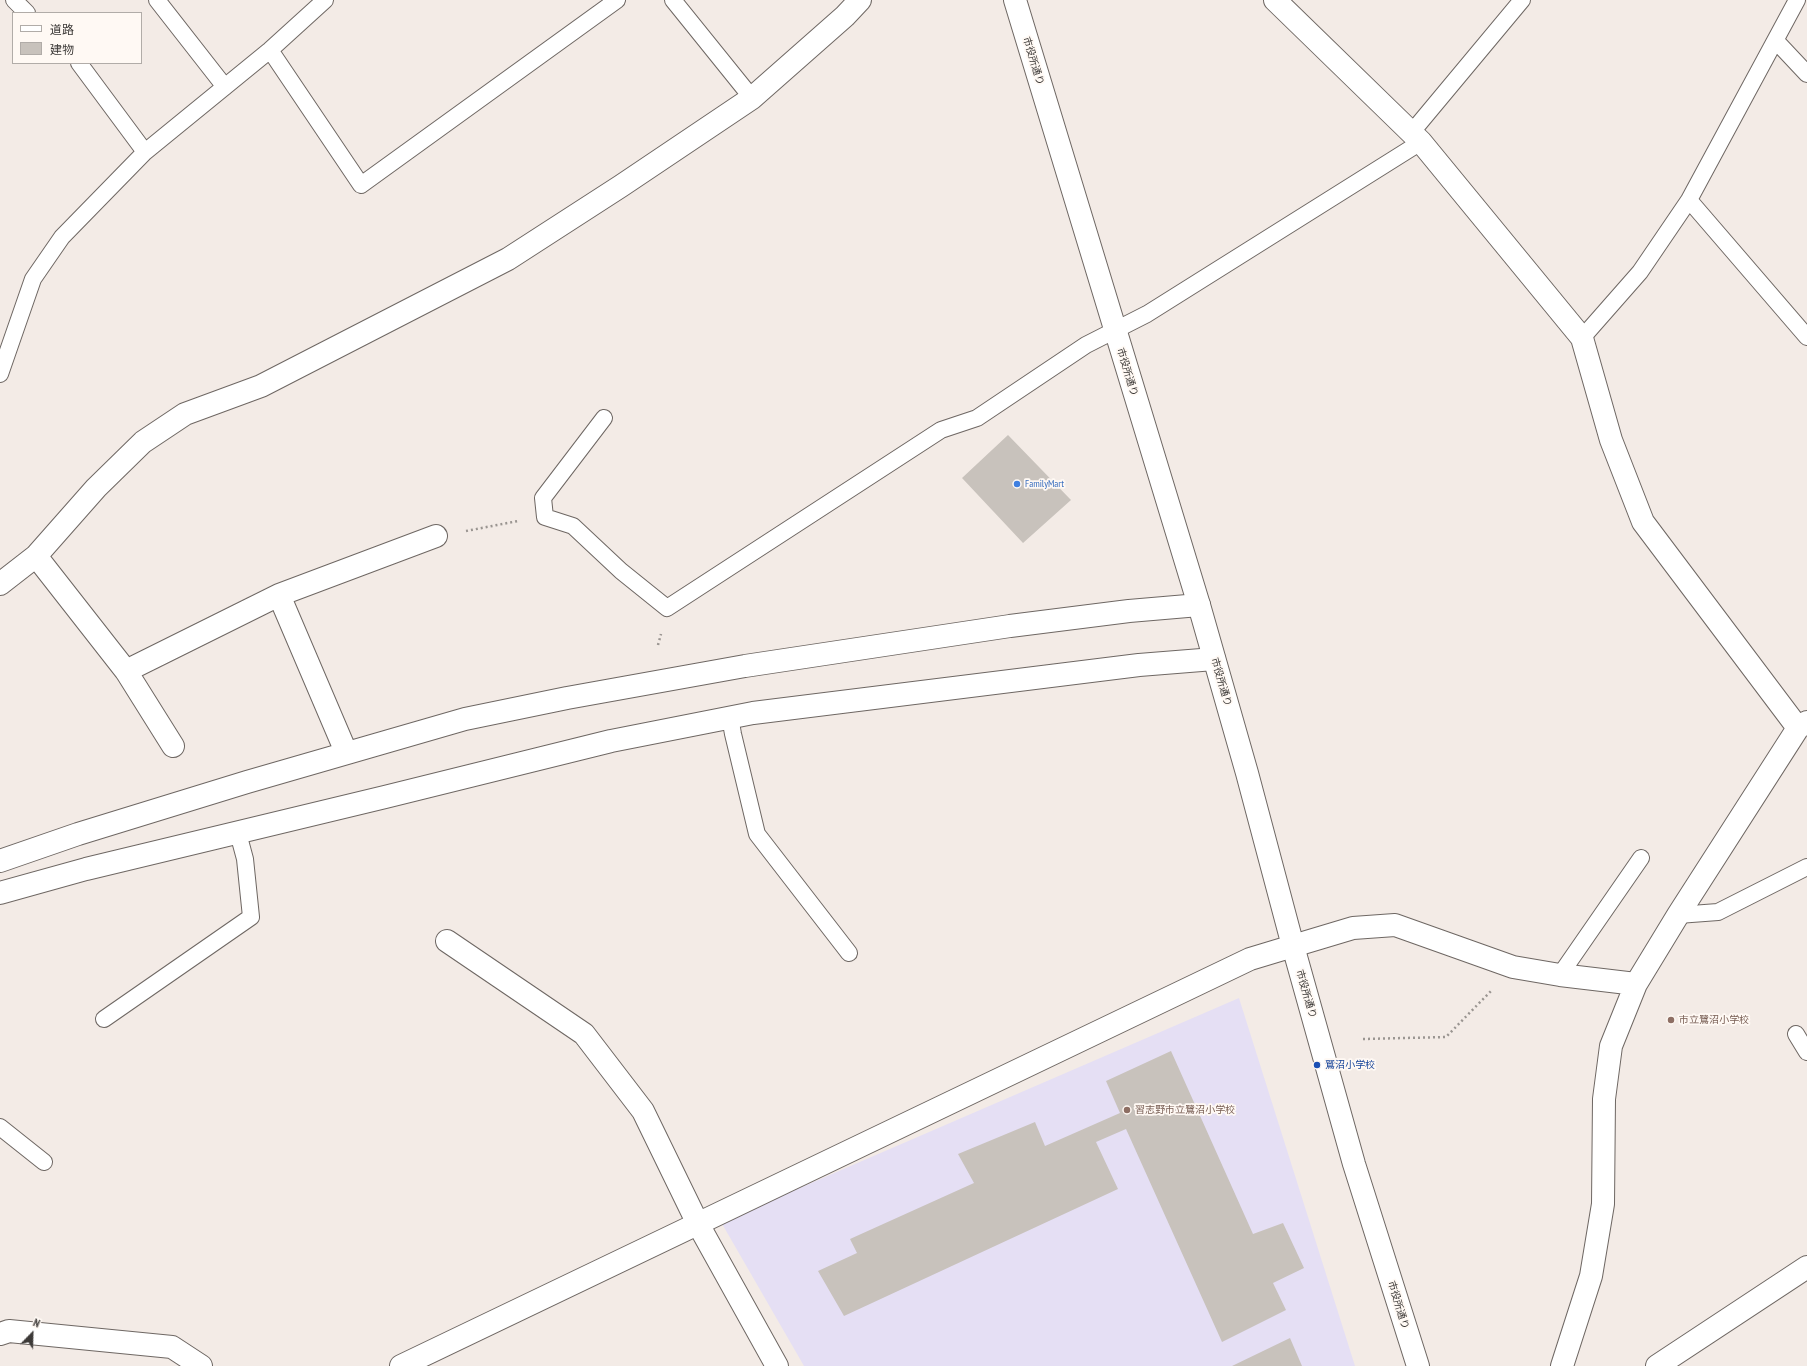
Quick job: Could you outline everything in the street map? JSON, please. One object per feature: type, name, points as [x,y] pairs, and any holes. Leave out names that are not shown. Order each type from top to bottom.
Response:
[{"type":"street","points":[[0,584],[36,556],[96,488],[143,442],[185,414],[261,386],[508,259],[622,186],[752,98],[845,16],[860,0]]},
{"type":"street","name":"市役所通り","points":[[1015,0],[1199,605],[1247,773],[1293,946],[1354,1164],[1418,1366]]},
{"type":"street","points":[[1286,3],[1416,137],[1582,338],[1611,440],[1643,522],[1802,725],[1678,915],[1636,984],[1610,1046],[1604,1099],[1603,1204],[1591,1276],[1562,1366]]},
{"type":"street","points":[[126,671],[279,594],[436,536]]},
{"type":"street","points":[[36,556],[126,671],[173,746]]},
{"type":"street","points":[[279,594],[346,752]]},
{"type":"street","points":[[0,861],[92,830],[346,752],[473,718],[567,698],[737,668],[1018,625],[1129,611],[1199,605]]},
{"type":"street","points":[[0,893],[86,869],[610,741],[730,717],[1131,666],[1214,659]]},
{"type":"street","points":[[401,1366],[1250,959],[1353,928],[1395,925],[1513,967],[1560,975],[1636,984]]},
{"type":"street","points":[[447,941],[584,1034],[643,1111],[698,1224],[777,1366]]},
{"type":"street","points":[[1657,1366],[1807,1267]]},
{"type":"street","points":[[0,1334],[9,1331],[172,1347],[201,1366]]},
{"type":"lane","points":[[14,0],[26,12]]},
{"type":"lane","points":[[156,0],[225,86]]},
{"type":"lane","points":[[0,374],[33,279],[62,236],[145,152],[270,50],[325,0]]},
{"type":"lane","points":[[270,50],[361,185],[617,0]]},
{"type":"lane","points":[[673,0],[752,98]]},
{"type":"lane","points":[[604,418],[543,498],[545,516],[573,526],[621,572],[667,608],[941,430],[977,418],[1086,345],[1147,314],[1416,137],[1522,0]]},
{"type":"lane","points":[[1582,338],[1640,272],[1689,200],[1797,0]]},
{"type":"lane","points":[[1776,41],[1807,74]]},
{"type":"lane","points":[[80,64],[145,152]]},
{"type":"lane","points":[[1689,200],[1807,337]]},
{"type":"lane","points":[[730,717],[732,734],[757,834],[849,953]]},
{"type":"lane","points":[[104,1019],[251,917],[245,859],[238,833]]},
{"type":"lane","points":[[1560,975],[1641,858]]},
{"type":"lane","points":[[1678,915],[1718,912],[1807,867]]},
{"type":"lane","points":[[1796,1034],[1807,1052]]},
{"type":"lane","points":[[0,1127],[44,1162]]},
{"type":"path","points":[[436,536],[545,516]]},
{"type":"path","points":[[1363,1039],[1446,1037],[1513,967]]},
{"type":"shaded area","name":"習志野市立鷺沼小学校","points":[[1239,998],[1355,1366],[804,1366],[721,1222]]},
{"type":"building","points":[[1008,435],[1071,500],[1023,543],[962,478]]},
{"type":"building","points":[[1171,1051],[1253,1234],[1283,1223],[1304,1268],[1273,1283],[1286,1310],[1222,1342],[1126,1129],[1096,1142],[1118,1189],[844,1316],[818,1271],[857,1253],[850,1239],[974,1183],[958,1154],[1035,1122],[1045,1146],[1120,1113],[1106,1081]]},
{"type":"building","points":[[1290,1338],[1302,1366],[1232,1366]]},
{"type":"place","name":"FamilyMart","points":[[1017,484]]},
{"type":"place","name":"市立鷺沼小学校","points":[[1671,1020]]},
{"type":"place","name":"鷲沼小学校","points":[[1317,1065]]},
{"type":"place","name":"習志野市立鷺沼小学校","points":[[1127,1110]]}]
